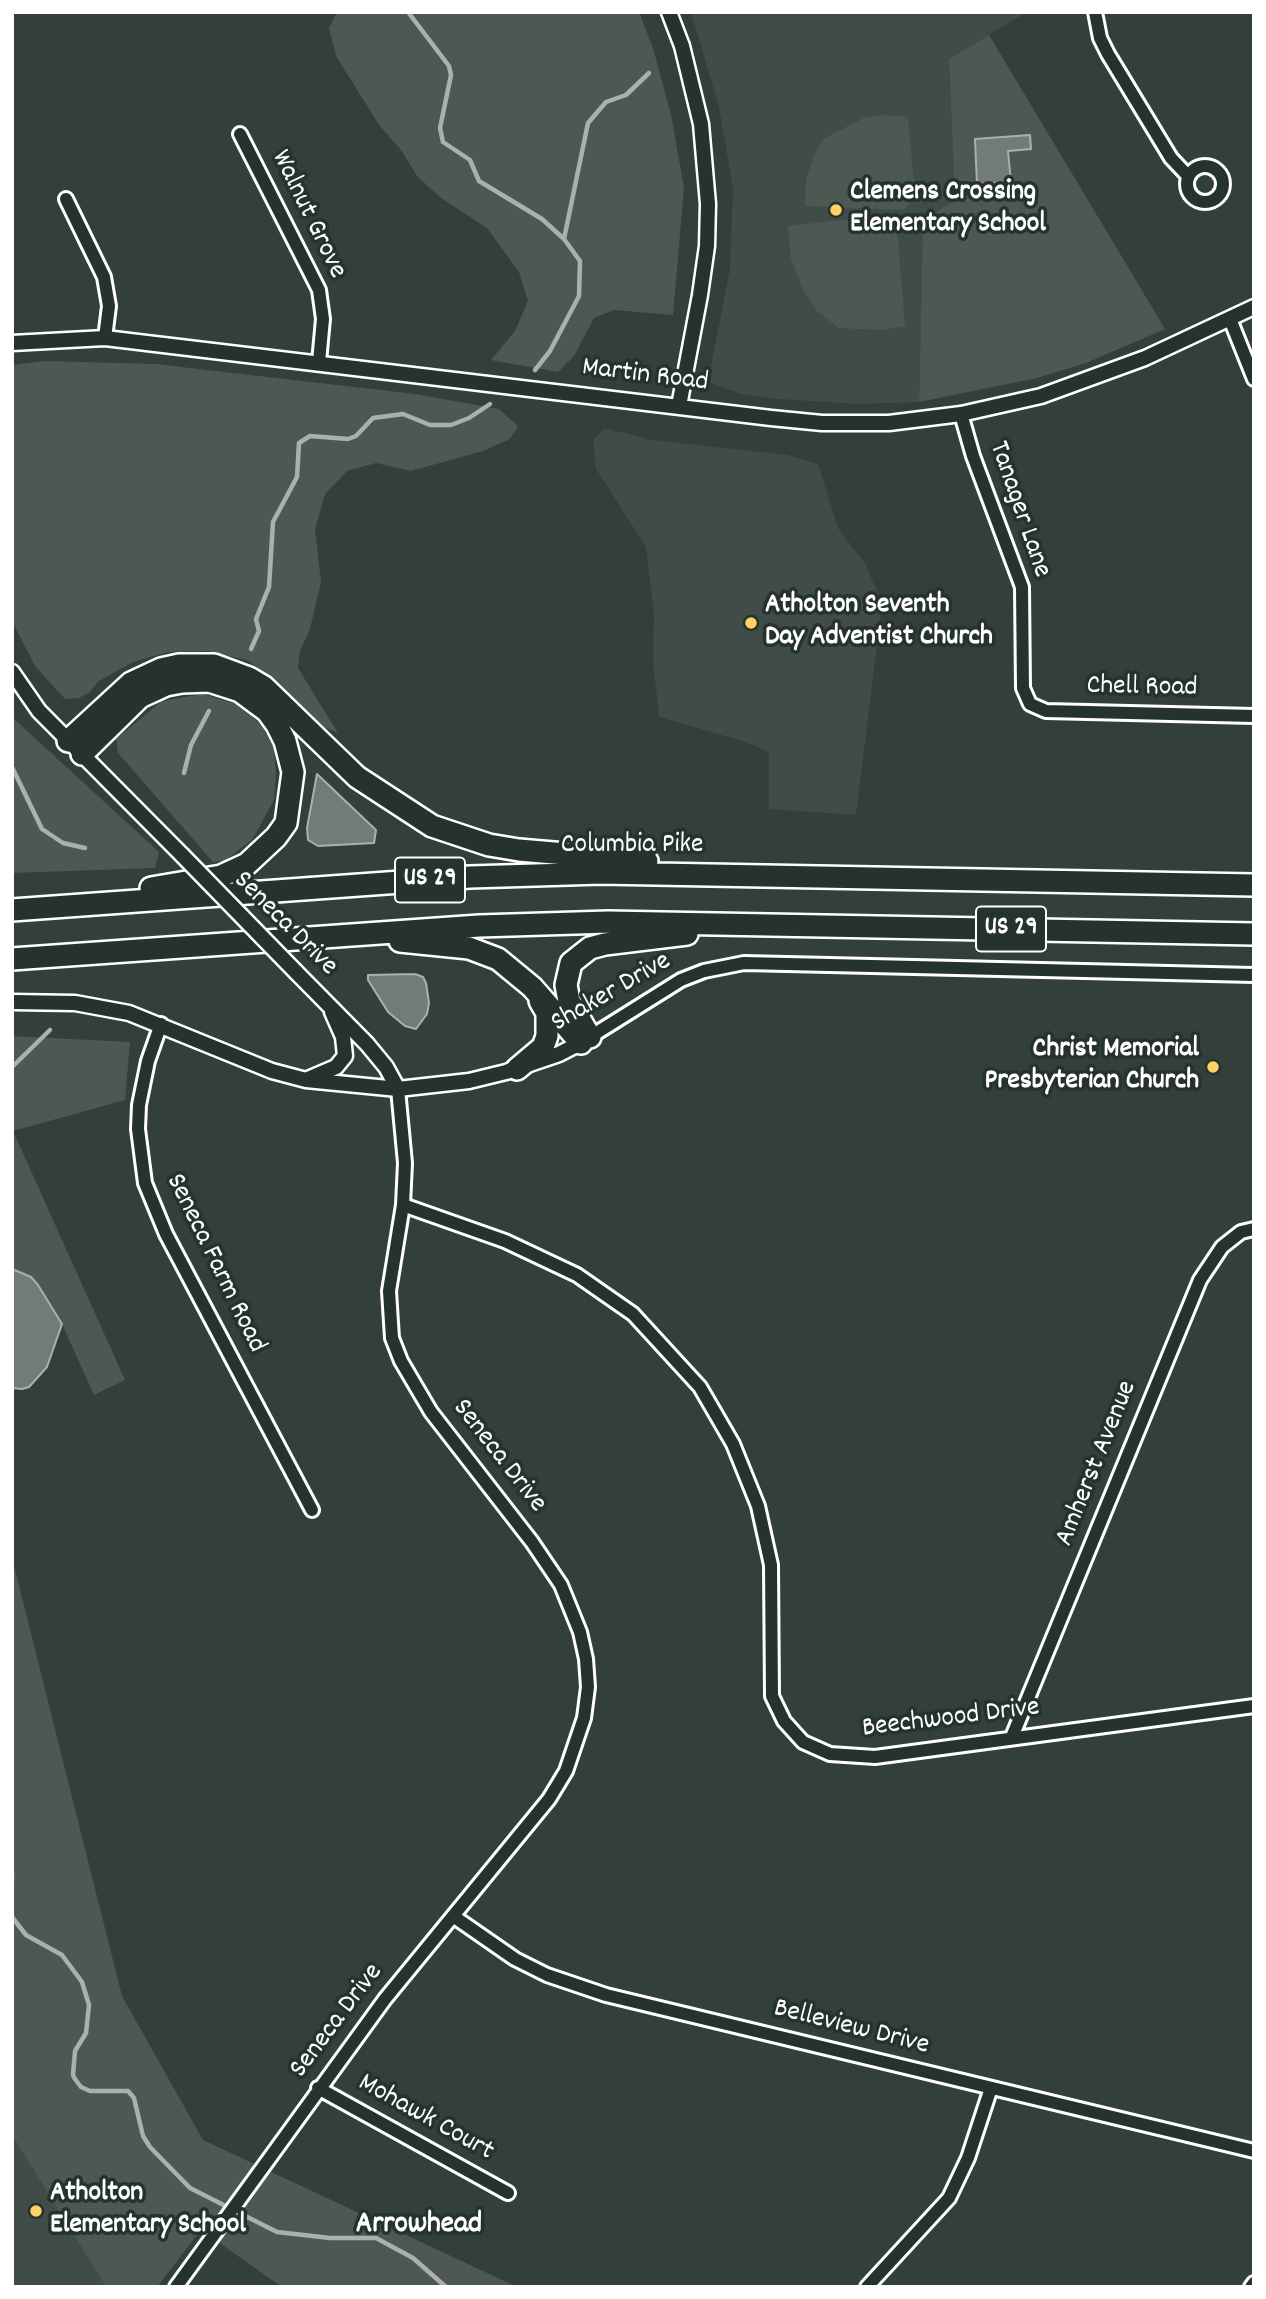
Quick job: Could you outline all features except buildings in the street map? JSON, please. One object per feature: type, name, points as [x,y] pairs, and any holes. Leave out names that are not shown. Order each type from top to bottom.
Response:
[{"type":"highway","points":[[75,748],[131,683],[161,669],[179,665],[214,665],[249,678],[264,687],[357,777],[408,813],[455,835],[519,850],[841,877]]},
{"type":"highway","points":[[16,910],[221,876],[247,864],[263,852],[286,823],[293,772],[285,741],[267,711],[240,691],[226,685],[194,680],[154,690],[75,748]]},
{"type":"highway","name":"Columbia Pike","points":[[16,910],[470,877],[601,873],[1254,886]]},
{"type":"highway","name":"US 29","points":[[12,959],[339,935],[608,922],[1254,934]]},
{"type":"highway","points":[[585,1040],[569,1001],[566,985],[571,962],[579,954],[605,944],[769,923]]},
{"type":"highway","points":[[339,935],[470,948],[498,959],[533,986],[585,1040]]},
{"type":"highway","points":[[517,1069],[544,1046],[547,1036],[547,1013],[533,986]]},
{"type":"street","points":[[669,12],[682,46],[701,124],[708,204],[707,246],[700,295],[679,406]]},
{"type":"street","points":[[1095,12],[1100,38],[1108,54],[1171,158],[1188,176]]},
{"type":"street","name":"Walnut Grove","points":[[240,134],[318,290],[323,318],[320,362]]},
{"type":"street","points":[[66,199],[104,277],[109,306],[105,338]]},
{"type":"street","name":"Martin Road","points":[[12,343],[105,338],[822,423],[889,423],[961,414],[1041,396],[1091,379],[1254,307]]},
{"type":"street","points":[[1230,319],[1254,379]]},
{"type":"street","name":"Tanager Lane","points":[[961,414],[973,456],[1022,587],[1023,688],[1030,704]]},
{"type":"street","name":"Seneca Drive","points":[[12,672],[39,710],[328,1004],[386,1067],[398,1090],[404,1152],[403,1205],[389,1291],[392,1338],[401,1361],[431,1412],[549,1564],[571,1607],[586,1659],[588,1687],[584,1718],[566,1771],[549,1799],[318,2088],[176,2287]]},
{"type":"street","name":"Chell Road","points":[[1030,704],[1046,711],[1254,716]]},
{"type":"street","name":"Shaker Drive","points":[[12,1002],[75,1003],[129,1013],[161,1024],[237,1058],[306,1080],[398,1090],[469,1082],[517,1069],[585,1040],[681,980],[704,971],[744,963],[1254,975]]},
{"type":"street","points":[[306,1080],[336,1067],[345,1056],[343,1037],[328,1004]]},
{"type":"street","name":"Seneca Farm Road","points":[[161,1024],[148,1061],[139,1105],[138,1129],[145,1183],[166,1234],[312,1510]]},
{"type":"street","name":"Beechwood Drive","points":[[403,1205],[505,1241],[578,1275],[633,1314],[700,1387],[733,1444],[758,1506],[771,1564],[772,1696],[793,1734],[816,1750],[859,1758],[1254,1706]]},
{"type":"street","name":"Amherst Avenue","points":[[1012,1737],[1200,1280],[1222,1247],[1241,1232],[1254,1229]]},
{"type":"street","name":"Belleview Drive","points":[[453,1916],[515,1959],[574,1985],[1254,2151]]},
{"type":"street","name":"Mohawk Court","points":[[318,2088],[508,2193]]},
{"type":"street","points":[[867,2287],[949,2198],[968,2158],[990,2088]]},
{"type":"shaded area","points":[[337,12],[639,12],[653,48],[671,115],[684,187],[673,315],[614,310],[594,318],[574,356],[558,372],[491,360],[515,331],[528,301],[519,272],[487,228],[441,198],[417,176],[401,150],[379,125],[336,56],[329,28]]},
{"type":"shaded area","name":"Clemens Crossing Elementary School","points":[[691,12],[1027,12],[949,59],[955,199],[923,221],[919,402],[855,404],[780,399],[741,394],[708,382],[730,269],[733,189],[719,107]]},
{"type":"shaded area","points":[[989,35],[1165,329],[1086,363],[1037,378],[919,402],[923,221],[955,199],[949,59]]},
{"type":"shaded area","points":[[883,115],[908,117],[915,196],[904,210],[805,206],[806,180],[814,155],[825,138],[864,118]]},
{"type":"shaded area","points":[[1030,135],[1031,149],[1008,151],[1011,182],[977,184],[975,139]]},
{"type":"shaded area","points":[[843,220],[886,220],[897,229],[905,326],[883,330],[839,328],[817,311],[802,288],[791,258],[788,226]]},
{"type":"shaded area","points":[[45,361],[155,364],[415,394],[499,409],[518,426],[510,439],[483,451],[411,471],[376,463],[347,471],[325,494],[315,529],[321,582],[310,629],[300,651],[298,668],[338,733],[318,725],[270,676],[247,660],[207,651],[169,652],[133,662],[99,681],[89,693],[79,698],[65,699],[35,666],[12,621],[12,365]]},
{"type":"shaded area","points":[[605,428],[652,440],[788,455],[818,464],[838,528],[866,565],[882,604],[856,815],[769,809],[769,752],[746,742],[659,717],[653,661],[654,614],[646,547],[596,469],[593,440]]},
{"type":"shaded area","points":[[203,694],[243,706],[263,728],[274,749],[274,800],[252,840],[224,861],[213,862],[118,753],[116,739],[162,701]]},
{"type":"shaded area","points":[[12,717],[159,852],[155,868],[12,873]]},
{"type":"shaded area","points":[[317,774],[376,830],[374,843],[318,846],[308,840],[307,828]]},
{"type":"shaded area","points":[[415,974],[423,977],[426,983],[429,1003],[427,1014],[416,1029],[405,1026],[388,1012],[368,980],[368,975]]},
{"type":"shaded area","points":[[12,1036],[130,1042],[125,1100],[13,1131],[125,1380],[94,1395],[62,1324],[38,1285],[31,1277],[12,1269]]},
{"type":"shaded area","points":[[12,1269],[31,1277],[62,1324],[47,1367],[29,1387],[22,1389],[12,1388]]},
{"type":"shaded area","points":[[12,1558],[122,1996],[203,2140],[517,2287],[282,2287],[201,2230],[157,2287],[106,2287],[12,2135]]},
{"type":"shaded area","name":"Atholton Elementary School","points":[[12,2135],[106,2287],[12,2287]]},
{"type":"waterway","points":[[408,12],[449,66],[451,75],[440,128],[443,142],[470,160],[479,181],[542,219],[564,239],[580,261],[579,296],[550,351],[535,370]]},
{"type":"waterway","points":[[564,239],[588,123],[606,102],[626,95],[649,73]]},
{"type":"waterway","points":[[251,649],[259,631],[256,619],[269,587],[273,522],[297,477],[299,443],[310,436],[348,439],[356,436],[373,418],[403,414],[430,425],[451,425],[469,418],[490,404]]},
{"type":"waterway","points":[[184,773],[191,745],[209,711]]},
{"type":"waterway","points":[[12,767],[42,829],[63,843],[85,848]]},
{"type":"waterway","points":[[12,1067],[50,1030]]},
{"type":"waterway","points":[[12,1873],[12,1881]]},
{"type":"waterway","points":[[12,1917],[26,1935],[62,1955],[82,1982],[89,2005],[86,2033],[75,2051],[75,2079],[81,2087],[90,2091],[128,2091],[134,2098],[143,2136],[150,2147],[190,2188],[277,2232],[330,2238],[376,2238],[413,2258],[446,2287]]},
{"type":"place","name":"Clemens Crossing Elementary School","points":[[836,210]]},
{"type":"place","name":"Atholton Seventh Day Adventist Church","points":[[751,623]]},
{"type":"place","name":"Christ Memorial Presbyterian Church","points":[[1213,1067]]},
{"type":"place","name":"Atholton Elementary School","points":[[36,2211]]},
{"type":"district","name":"Arrowhead","points":[[419,2227]]}]
